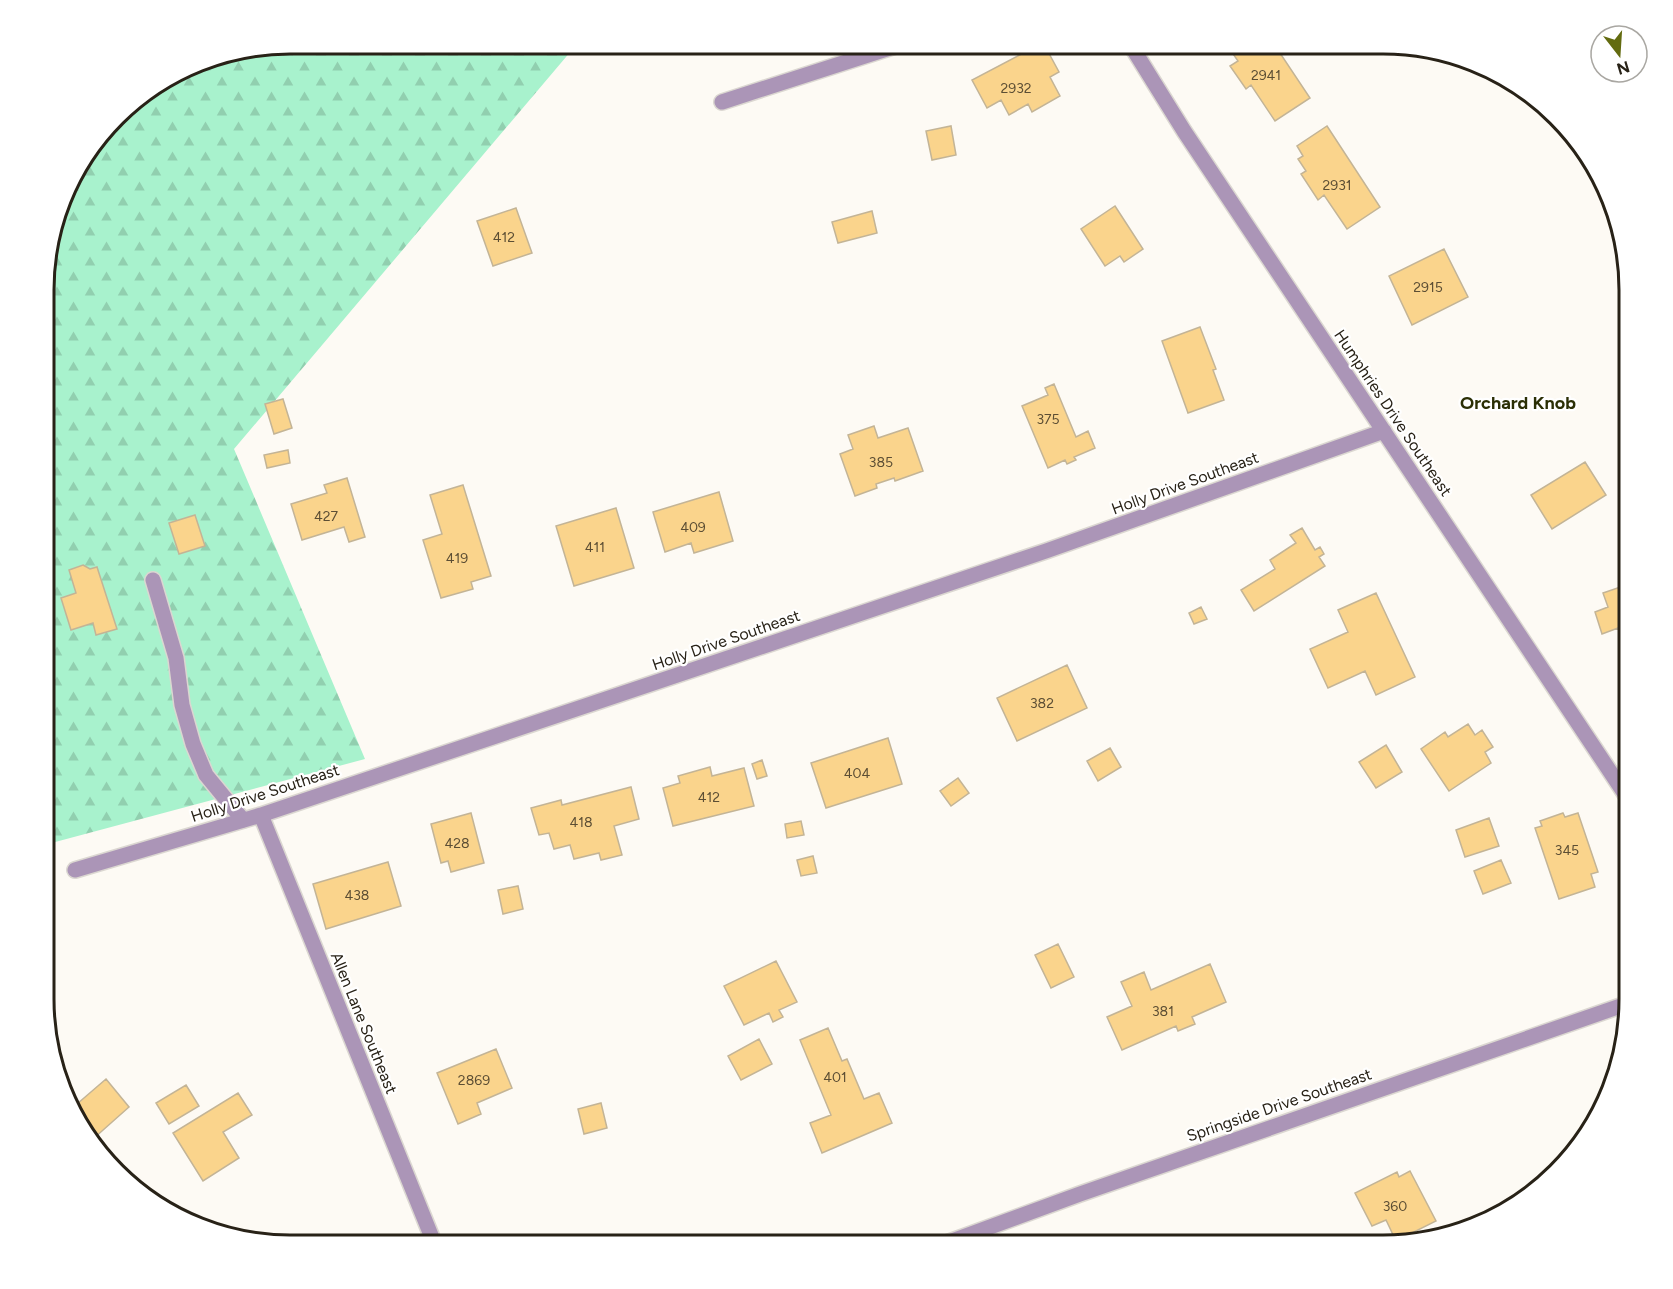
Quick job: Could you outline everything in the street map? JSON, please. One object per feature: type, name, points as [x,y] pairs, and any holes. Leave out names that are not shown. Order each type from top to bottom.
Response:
[{"type":"street","points":[[722,102],[871,54]]},
{"type":"street","name":"Humphries Drive Southeast","points":[[1136,54],[1184,131],[1619,785]]},
{"type":"street","name":"Holly Drive Southeast","points":[[75,870],[261,815],[1046,551],[1384,431]]},
{"type":"street","points":[[153,580],[176,658],[182,705],[193,744],[206,776],[243,820]]},
{"type":"street","name":"Allen Lane Southeast","points":[[261,815],[431,1235]]},
{"type":"street","name":"Springside Drive Southeast","points":[[968,1235],[1618,1007]]},
{"type":"green space","points":[[290,54],[569,54],[234,449],[365,759],[54,842],[54,290],[56,259],[62,229],[72,200],[86,172],[103,146],[123,123],[146,103],[172,86],[214,67],[259,56]]},
{"type":"building","points":[[1022,54],[1049,54],[1059,72],[1050,77],[1060,96],[1032,112],[1028,104],[1009,115],[1001,100],[987,108],[972,80]]},
{"type":"building","points":[[1233,54],[1281,54],[1310,98],[1275,121],[1251,85],[1246,89],[1230,66],[1238,61]]},
{"type":"building","points":[[951,126],[956,155],[932,160],[926,131]]},
{"type":"building","points":[[1327,126],[1380,207],[1347,229],[1324,195],[1318,200],[1301,174],[1306,171],[1298,159],[1303,156],[1297,146]]},
{"type":"building","points":[[1115,206],[1143,249],[1124,262],[1120,256],[1105,266],[1081,229]]},
{"type":"building","points":[[516,208],[532,253],[493,266],[477,221]]},
{"type":"building","points":[[872,211],[877,233],[838,243],[832,222]]},
{"type":"building","points":[[1444,249],[1468,297],[1412,325],[1389,276]]},
{"type":"building","points":[[1200,327],[1216,369],[1213,370],[1224,400],[1188,413],[1162,341]]},
{"type":"building","points":[[1054,384],[1076,437],[1088,431],[1095,448],[1074,457],[1076,460],[1067,464],[1065,460],[1048,468],[1022,406],[1048,395],[1045,388]]},
{"type":"building","points":[[283,399],[292,428],[274,434],[265,404]]},
{"type":"building","points":[[874,426],[878,438],[908,428],[923,471],[895,481],[894,478],[876,484],[877,488],[855,496],[840,454],[853,449],[848,435]]},
{"type":"building","points":[[288,450],[290,463],[267,468],[264,455]]},
{"type":"building","points":[[1585,462],[1606,495],[1552,529],[1531,495]]},
{"type":"building","points":[[347,478],[365,537],[349,542],[344,527],[302,540],[291,504],[327,493],[324,485]]},
{"type":"building","points":[[463,485],[491,576],[471,582],[473,589],[441,598],[423,540],[442,534],[430,495]]},
{"type":"building","points":[[719,492],[733,541],[694,553],[691,543],[665,552],[653,512]]},
{"type":"building","points":[[616,508],[634,568],[574,586],[556,526]]},
{"type":"building","points":[[195,515],[205,546],[179,554],[169,523]]},
{"type":"building","points":[[1302,528],[1315,550],[1320,547],[1324,554],[1319,557],[1325,566],[1254,611],[1241,590],[1275,569],[1270,560],[1296,543],[1290,535]]},
{"type":"building","points":[[83,565],[90,569],[97,567],[117,629],[96,635],[93,623],[71,630],[61,598],[76,593],[69,570]]},
{"type":"building","points":[[1619,587],[1619,631],[1618,628],[1602,634],[1595,612],[1608,607],[1603,593]]},
{"type":"building","points":[[1376,593],[1415,677],[1376,695],[1365,671],[1328,688],[1310,649],[1348,632],[1338,610]]},
{"type":"building","points":[[1201,607],[1207,619],[1194,624],[1189,613]]},
{"type":"building","points":[[1067,665],[1087,708],[1017,741],[997,698]]},
{"type":"building","points":[[1468,724],[1475,735],[1482,730],[1493,747],[1485,752],[1491,763],[1449,791],[1421,749],[1445,732],[1448,737]]},
{"type":"building","points":[[888,738],[902,784],[826,808],[811,763]]},
{"type":"building","points":[[1386,745],[1402,772],[1376,788],[1359,762]]},
{"type":"building","points":[[1110,748],[1121,767],[1098,781],[1087,761]]},
{"type":"building","points":[[762,760],[767,776],[757,779],[752,764]]},
{"type":"building","points":[[710,767],[712,776],[744,768],[754,806],[673,826],[663,788],[680,783],[678,776]]},
{"type":"building","points":[[958,778],[969,793],[951,806],[940,791]]},
{"type":"building","points":[[631,787],[639,819],[614,826],[622,855],[601,860],[599,853],[574,859],[570,845],[554,849],[549,833],[539,835],[531,808],[561,800],[562,805]]},
{"type":"building","points":[[471,813],[484,863],[451,872],[448,861],[441,863],[431,824]]},
{"type":"building","points":[[1563,813],[1565,817],[1578,813],[1598,872],[1591,874],[1595,887],[1559,899],[1535,828],[1542,826],[1540,821]]},
{"type":"building","points":[[1489,818],[1499,846],[1465,857],[1456,830]]},
{"type":"building","points":[[801,821],[804,835],[787,838],[785,824]]},
{"type":"building","points":[[813,856],[817,873],[801,876],[797,860]]},
{"type":"building","points":[[1501,860],[1511,883],[1483,894],[1474,871]]},
{"type":"building","points":[[388,862],[401,906],[326,929],[313,884]]},
{"type":"building","points":[[518,886],[523,909],[503,914],[498,890]]},
{"type":"building","points":[[1058,944],[1074,977],[1051,988],[1035,955]]},
{"type":"building","points":[[776,961],[797,1002],[779,1010],[783,1017],[773,1022],[769,1013],[744,1025],[724,986]]},
{"type":"building","points":[[1210,964],[1226,1002],[1192,1017],[1195,1024],[1178,1031],[1176,1026],[1122,1050],[1107,1017],[1132,1006],[1121,982],[1144,972],[1151,990]]},
{"type":"building","points":[[828,1028],[842,1061],[847,1059],[864,1099],[879,1093],[892,1123],[822,1153],[810,1123],[831,1115],[800,1040]]},
{"type":"building","points":[[759,1039],[772,1064],[741,1080],[728,1056]]},
{"type":"building","points":[[496,1049],[512,1088],[477,1103],[481,1114],[458,1124],[437,1073]]},
{"type":"building","points":[[106,1079],[129,1107],[97,1135],[78,1103]]},
{"type":"building","points":[[186,1085],[199,1106],[169,1124],[156,1103]]},
{"type":"building","points":[[238,1093],[252,1115],[223,1132],[239,1158],[203,1181],[173,1133]]},
{"type":"building","points":[[601,1103],[607,1128],[584,1134],[578,1109]]},
{"type":"building","points":[[1410,1171],[1436,1221],[1412,1233],[1393,1234],[1386,1220],[1372,1226],[1355,1193],[1397,1172],[1399,1177]]},
{"type":"district","name":"Orchard Knob","points":[[1518,403]]}]
